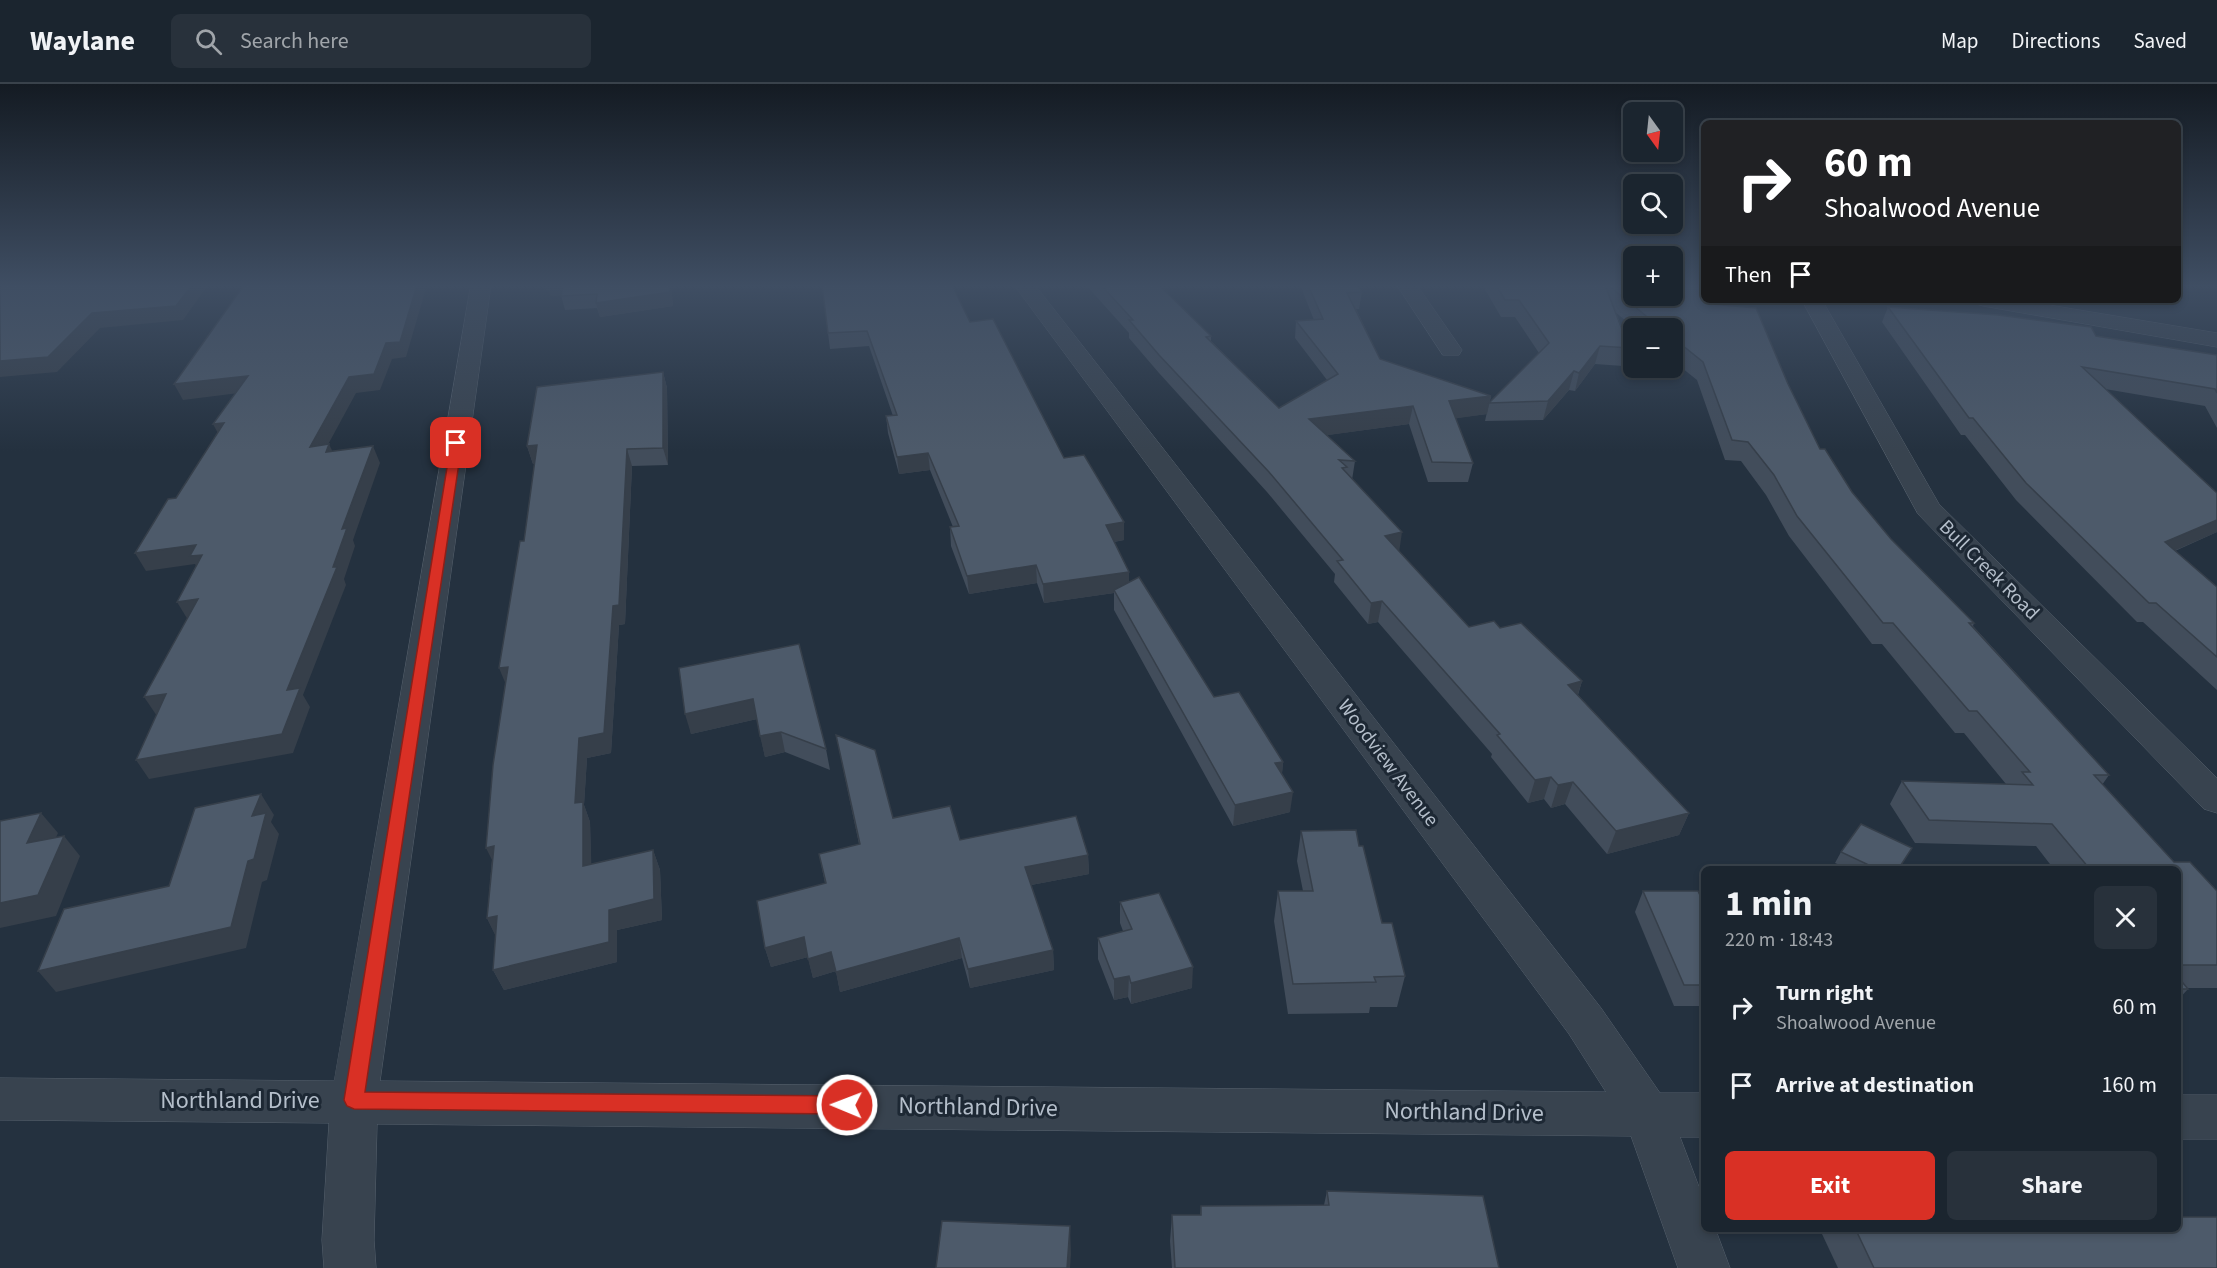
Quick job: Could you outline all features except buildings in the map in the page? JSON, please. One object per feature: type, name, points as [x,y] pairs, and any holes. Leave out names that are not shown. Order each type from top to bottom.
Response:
[{"type":"street","points":[[350,1268],[348,1240],[354,1100],[472,340]]},
{"type":"street","name":"Woodview Avenue","points":[[1066,340],[1585,1021],[1647,1114],[1704,1268]]},
{"type":"street","points":[[1444,340],[1451,350]]},
{"type":"street","name":"Bull Creek Road","points":[[1834,340],[1928,508],[2217,800]]},
{"type":"street","name":"Northland Drive","points":[[0,1099],[354,1100],[1701,1114]]},
{"type":"street","points":[[2181,1117],[2217,1117]]},
{"type":"route","points":[[456,443],[354,1100],[847,1105]]}]
